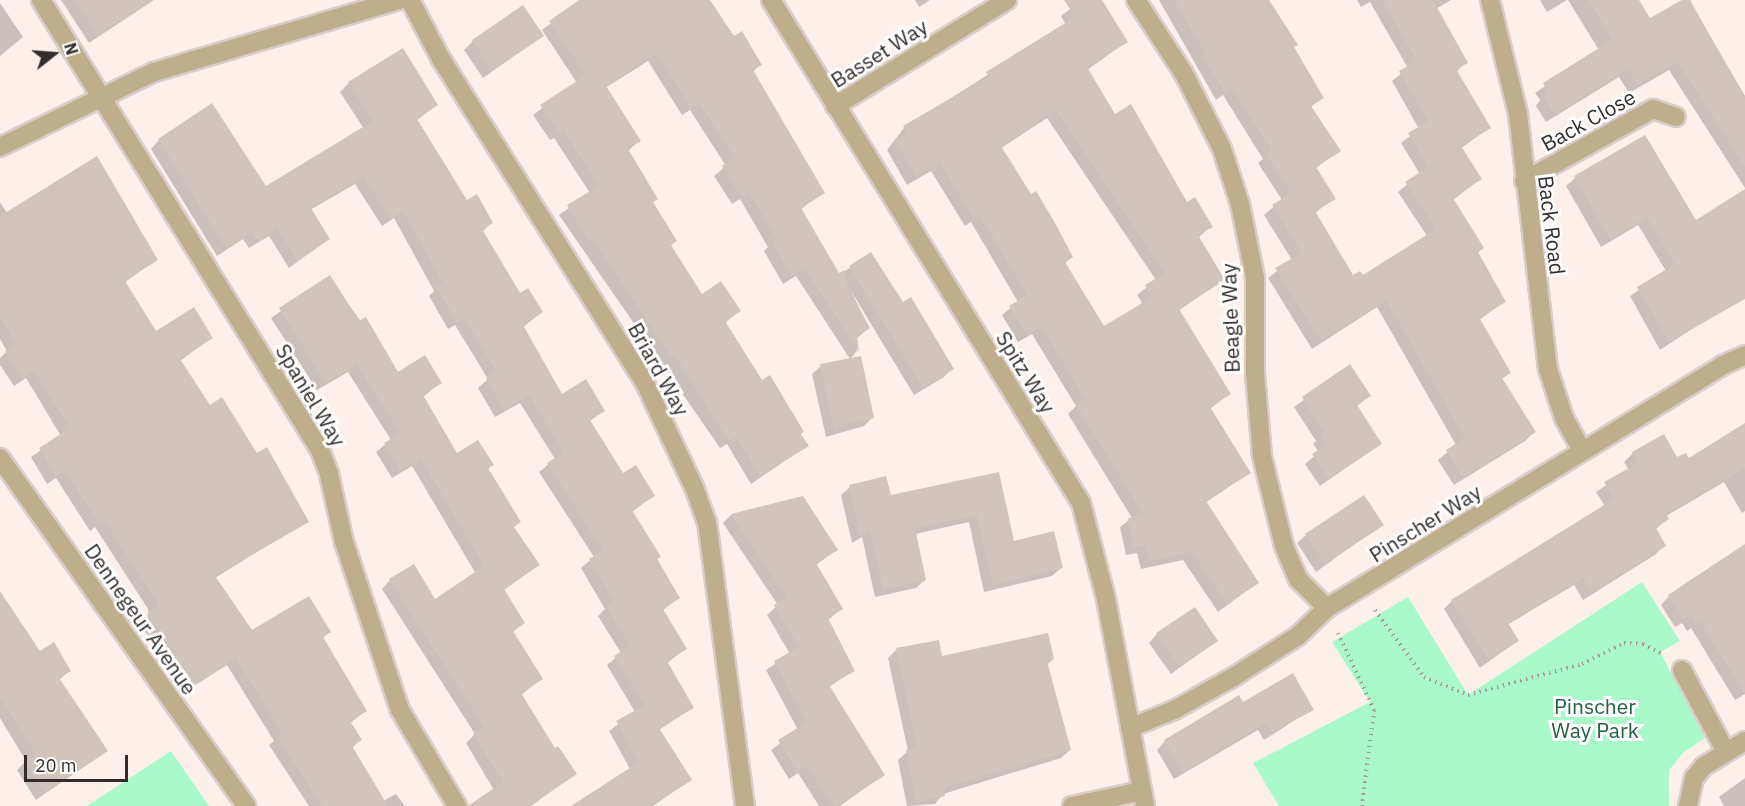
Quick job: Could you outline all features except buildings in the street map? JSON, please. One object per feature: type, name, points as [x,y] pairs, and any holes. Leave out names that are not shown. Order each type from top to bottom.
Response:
[{"type":"street","name":"Spaniel Way","points":[[41,0],[320,450],[329,474],[344,542],[400,710],[457,806]]},
{"type":"street","points":[[0,147],[154,72],[399,0]]},
{"type":"street","name":"Briard Way","points":[[410,0],[441,59],[645,383],[694,487],[707,522],[745,806]]},
{"type":"street","name":"Spitz Way","points":[[771,0],[1080,503],[1106,599],[1143,799]]},
{"type":"street","name":"Basset Way","points":[[835,106],[1007,0]]},
{"type":"street","name":"Beagle Way","points":[[1136,0],[1188,82],[1222,149],[1240,204],[1255,278],[1255,374],[1262,456],[1284,546],[1298,579],[1327,608]]},
{"type":"street","name":"Back Road","points":[[1490,0],[1518,114],[1524,181],[1548,369],[1564,418],[1582,452]]},
{"type":"street","name":"Back Close","points":[[1524,181],[1653,109],[1676,117]]},
{"type":"street","name":"Pinscher Way","points":[[1130,728],[1176,709],[1235,675],[1299,635],[1327,608],[1363,589],[1582,452],[1745,355]]},
{"type":"street","name":"Dennegeur Avenue","points":[[0,458],[246,806]]},
{"type":"street","points":[[1682,670],[1726,752]]},
{"type":"street","points":[[1688,806],[1694,778],[1726,752],[1745,741]]},
{"type":"street","points":[[1072,806],[1143,799]]},
{"type":"path","points":[[1363,589],[1424,677],[1468,695],[1582,664],[1624,643],[1660,651],[1682,670]]},
{"type":"path","points":[[1327,608],[1374,710],[1362,806]]},
{"type":"green space","name":"Pinscher Way Park","points":[[1642,582],[1680,641],[1660,652],[1705,738],[1684,752],[1669,770],[1669,806],[1279,806],[1253,763],[1370,702],[1332,642],[1408,597],[1468,695]]},
{"type":"green space","points":[[171,751],[209,806],[87,806]]}]
